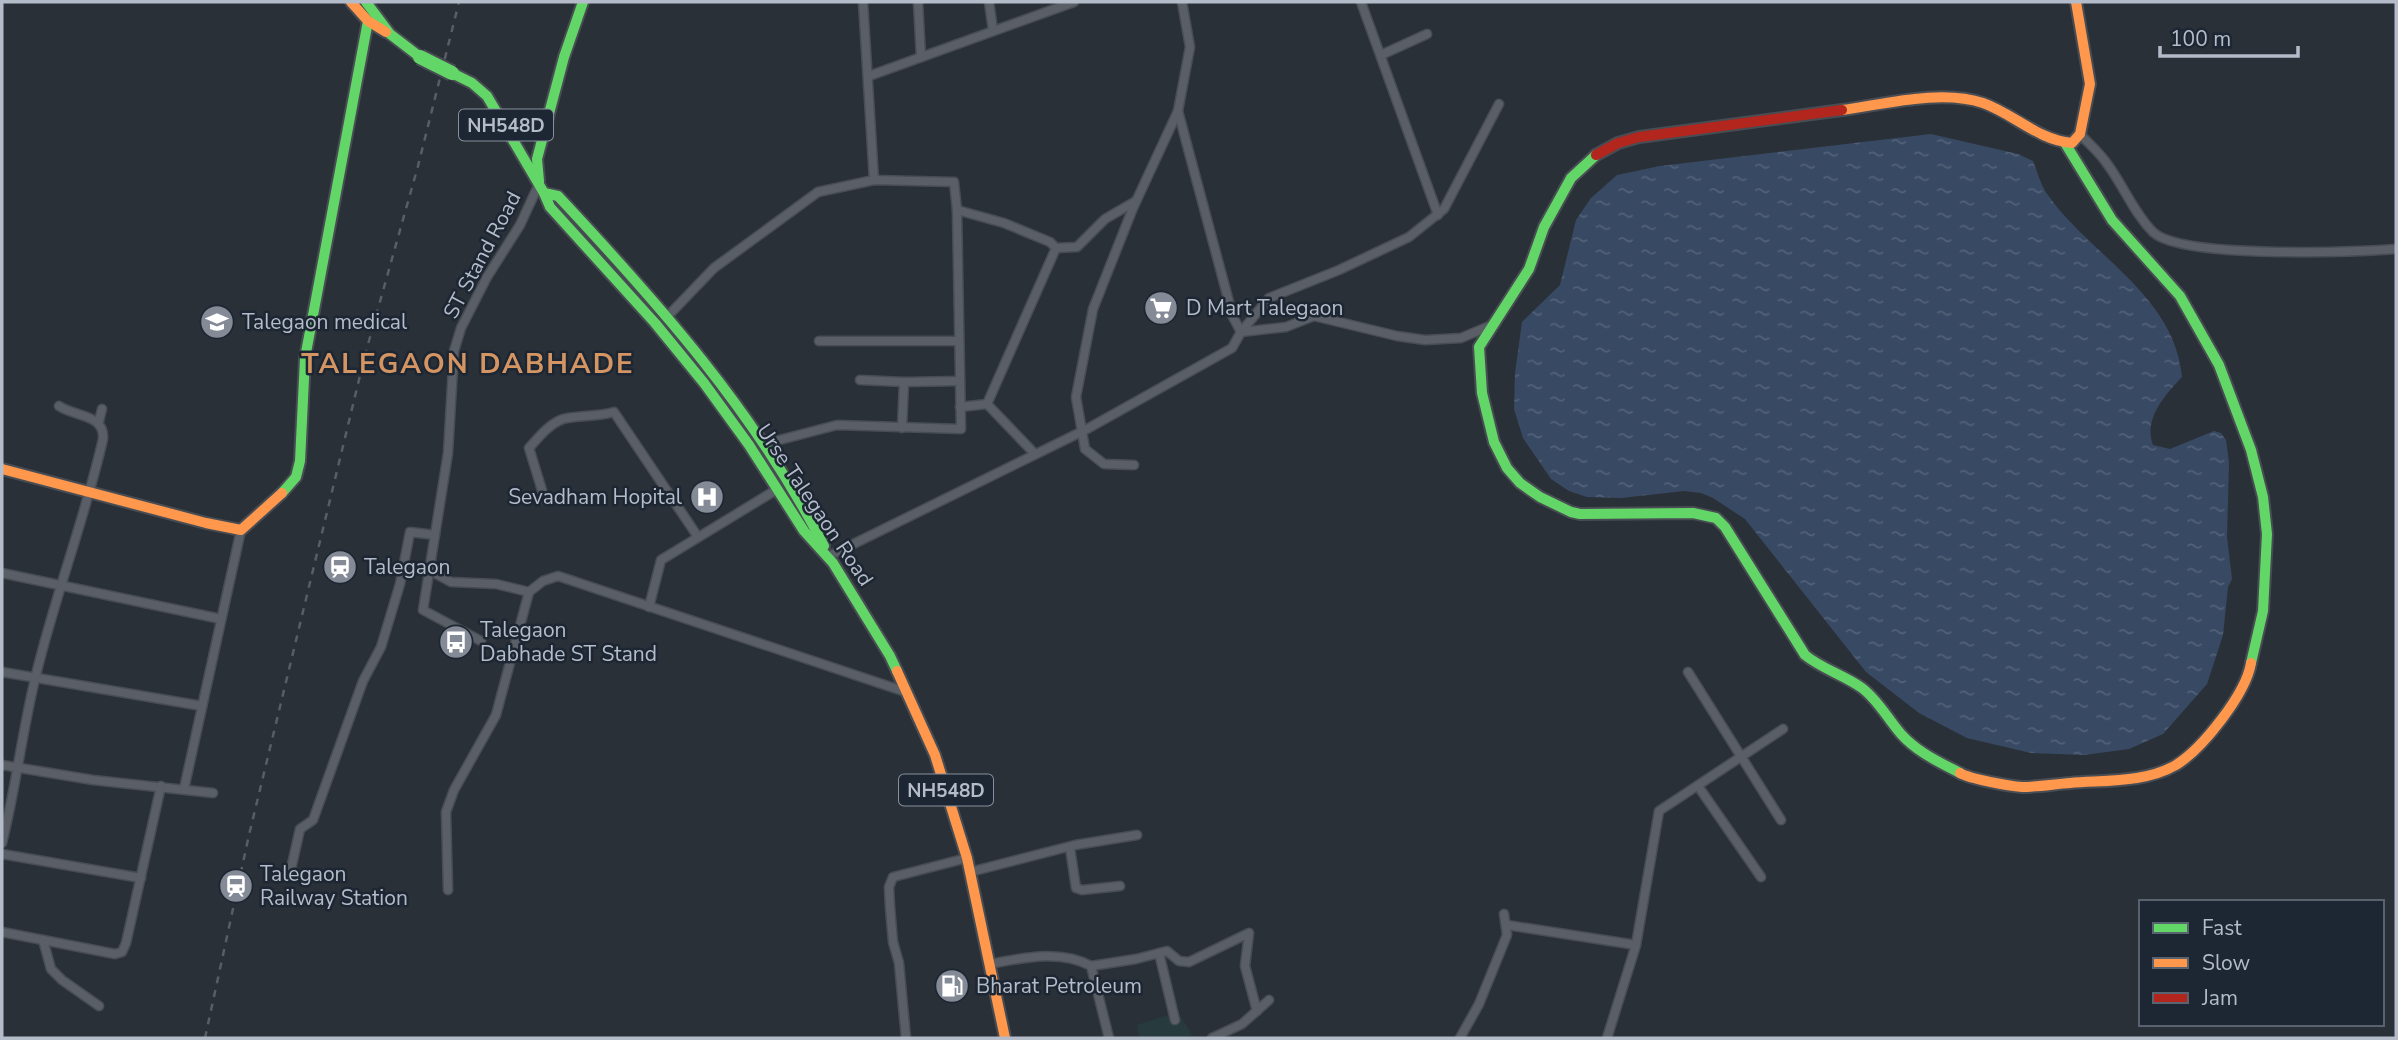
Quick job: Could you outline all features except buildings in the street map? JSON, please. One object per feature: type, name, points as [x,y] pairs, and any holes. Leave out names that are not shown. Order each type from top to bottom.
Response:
[{"type":"main road","name":"NH548D","points":[[351,2],[368,21],[390,34]]},
{"type":"main road","name":"NH548D","points":[[366,2],[390,34]]},
{"type":"main road","points":[[547,191],[537,159],[564,57],[583,2]]},
{"type":"main road","points":[[2065,143],[2112,220],[2180,296],[2208,343],[2251,450],[2263,497],[2267,534],[2264,599],[2249,677],[2228,712],[2187,757],[2174,766],[2144,777],[2031,788],[1970,779],[1921,752],[1902,735],[1862,688],[1805,655],[1735,542],[1716,518],[1693,513],[1580,514],[1554,505],[1508,471],[1500,457],[1483,397],[1479,346],[1529,269],[1544,227],[1571,178],[1598,153],[1639,136],[1947,96],[1979,101],[2049,138],[2065,143],[2076,141],[2080,134],[2090,84],[2076,2]]},
{"type":"main road","points":[[2,469],[241,530],[289,487],[298,470],[305,358],[368,21]]},
{"type":"main road","name":"Urse Talegaon Road","points":[[390,34],[420,57],[472,83],[487,96],[547,191],[550,207],[663,322],[749,445],[804,531],[831,560],[890,656],[935,755],[968,865],[1005,1038]]},
{"type":"main road","name":"NH548D","points":[[663,322],[717,378],[764,443],[813,524],[831,560]]},
{"type":"street","points":[[863,2],[874,180]]},
{"type":"street","points":[[918,2],[920,57]]},
{"type":"street","points":[[989,2],[993,30]]},
{"type":"street","points":[[869,76],[993,30],[1044,6],[1074,2]]},
{"type":"street","points":[[1134,465],[1104,464],[1085,449],[1076,397],[1093,309],[1136,201],[1178,111],[1190,47],[1182,2]]},
{"type":"street","points":[[1361,2],[1438,215]]},
{"type":"street","points":[[1381,55],[1427,34]]},
{"type":"street","points":[[831,560],[1082,432],[1232,348],[1241,332],[1269,298],[1339,270],[1409,237],[1438,215],[1457,190],[1499,104]]},
{"type":"street","points":[[1178,111],[1233,317],[1241,332]]},
{"type":"street","points":[[2080,134],[2106,162],[2136,211],[2155,234],[2174,244],[2221,250],[2358,252],[2396,249]]},
{"type":"street","points":[[663,322],[714,268],[818,192],[874,180],[954,183],[957,210],[961,429],[837,425],[764,443]]},
{"type":"street","name":"ST Stand Road","points":[[481,641],[423,610],[448,453],[454,351],[461,328],[487,276],[520,225],[547,191]]},
{"type":"street","points":[[957,210],[1004,223],[1050,242],[1056,248],[1077,247],[1105,219],[1136,201]]},
{"type":"street","points":[[987,404],[1056,248]]},
{"type":"street","points":[[1241,332],[1286,327],[1314,316],[1425,340],[1461,338],[1492,325]]},
{"type":"street","points":[[818,341],[958,341]]},
{"type":"street","points":[[860,380],[960,381]]},
{"type":"street","points":[[902,428],[904,382]]},
{"type":"street","points":[[960,407],[987,404]]},
{"type":"street","points":[[987,404],[1035,454]]},
{"type":"street","points":[[2,843],[35,677],[103,439],[104,430],[99,421],[59,406]]},
{"type":"street","points":[[99,421],[102,409]]},
{"type":"street","points":[[545,500],[529,448],[544,431],[562,420],[596,417],[614,412],[698,537]]},
{"type":"street","points":[[649,607],[661,560],[776,490]]},
{"type":"street","points":[[184,789],[241,530]]},
{"type":"street","points":[[291,869],[300,829],[313,820],[363,681],[381,647],[400,584],[410,531],[435,535]]},
{"type":"street","points":[[429,570],[451,582],[496,584],[529,592]]},
{"type":"street","points":[[2,573],[222,619]]},
{"type":"street","points":[[448,890],[446,812],[454,790],[496,715],[529,592],[543,581],[558,576],[909,693]]},
{"type":"street","points":[[2,672],[202,706]]},
{"type":"street","points":[[1688,672],[1782,820]]},
{"type":"street","points":[[1607,1038],[1636,945],[1660,811],[1783,729]]},
{"type":"street","points":[[2,765],[93,780],[213,793]]},
{"type":"street","points":[[2,932],[115,954],[122,952],[127,943],[161,786]]},
{"type":"street","points":[[1698,786],[1761,877]]},
{"type":"street","points":[[906,1038],[899,964],[893,942],[889,887],[893,877],[1137,835]]},
{"type":"street","points":[[1070,848],[1076,888],[1082,890],[1120,886]]},
{"type":"street","points":[[2,855],[141,878]]},
{"type":"street","points":[[1460,1038],[1479,1004],[1507,934],[1504,914]]},
{"type":"street","points":[[1507,925],[1636,945]]},
{"type":"street","points":[[989,964],[1028,957],[1063,957],[1080,960],[1091,966],[1167,951],[1180,961],[1189,962],[1250,933],[1245,966],[1258,1011]]},
{"type":"street","points":[[43,940],[51,969],[62,981],[99,1006]]},
{"type":"street","points":[[1159,953],[1175,1020]]},
{"type":"street","points":[[1091,966],[1108,1038]]},
{"type":"street","points":[[1212,1038],[1242,1024],[1269,1000]]},
{"type":"green space","points":[[1178,1012],[1192,1035],[1185,1038],[1140,1038],[1137,1025]]},
{"type":"water","points":[[1931,134],[2018,154],[2033,161],[2045,191],[2063,214],[2146,298],[2163,322],[2176,348],[2182,377],[2153,417],[2153,445],[2170,449],[2214,431],[2221,433],[2226,440],[2229,462],[2227,537],[2232,579],[2228,587],[2223,635],[2207,684],[2163,734],[2129,749],[2084,755],[2031,753],[1967,738],[1919,713],[1866,672],[1745,519],[1701,493],[1684,491],[1621,498],[1587,497],[1569,491],[1551,479],[1523,438],[1514,409],[1515,373],[1522,322],[1560,285],[1576,220],[1591,198],[1617,175],[1660,166]]},
{"type":"railway","points":[[205,1038],[249,835],[365,355],[418,166],[459,2]]},
{"type":"traffic: fast","points":[[366,2],[390,34],[420,57]]},
{"type":"traffic: fast","points":[[539,181],[537,159],[564,57],[583,2]]},
{"type":"traffic: fast","points":[[282,493],[296,477],[300,461],[305,358],[368,21]]},
{"type":"traffic: fast","points":[[420,57],[452,73]]},
{"type":"traffic: fast","points":[[452,73],[472,83],[487,96],[550,207],[655,323],[704,383],[749,445],[804,531],[833,563],[897,671]]},
{"type":"traffic: fast","points":[[2065,143],[2112,220],[2180,296],[2219,365],[2251,450],[2263,497],[2267,534],[2263,611],[2251,663]]},
{"type":"traffic: fast","points":[[1596,155],[1571,178],[1544,227],[1529,269],[1479,347],[1482,393],[1494,442],[1507,468],[1520,483],[1540,497],[1571,512],[1693,513],[1716,518],[1725,527],[1805,655],[1862,688],[1907,740],[1960,773]]},
{"type":"traffic: fast","points":[[544,193],[558,196],[669,319],[737,405],[768,450],[824,546]]},
{"type":"traffic: slow","points":[[351,2],[368,21],[386,32]]},
{"type":"traffic: slow","points":[[1842,110],[1932,97],[1967,99],[1994,108],[2048,137],[2072,143],[2080,134],[2090,84],[2076,2]]},
{"type":"traffic: slow","points":[[2,469],[241,530],[282,493]]},
{"type":"traffic: slow","points":[[1960,773],[1999,784],[2034,787],[2124,780],[2164,771],[2186,757],[2210,734],[2241,690],[2251,663]]},
{"type":"traffic: slow","points":[[897,671],[935,755],[967,858],[1005,1038]]},
{"type":"traffic: jam","points":[[1596,155],[1618,143],[1639,137],[1842,110]]},
{"type":"place","name":"D Mart Talegaon","points":[[1161,308]]},
{"type":"place","name":"Talegaon medical","points":[[217,322]]},
{"type":"place","name":"Sevadham Hopital","points":[[707,497]]},
{"type":"place","name":"Talegaon","points":[[340,567]]},
{"type":"place","name":"Talegaon Dabhade ST Stand","points":[[456,642]]},
{"type":"place","name":"Talegaon Railway Station","points":[[236,886]]},
{"type":"place","name":"Bharat Petroleum","points":[[952,986]]},
{"type":"district","name":"TALEGAON DABHADE","points":[[468,363]]}]
